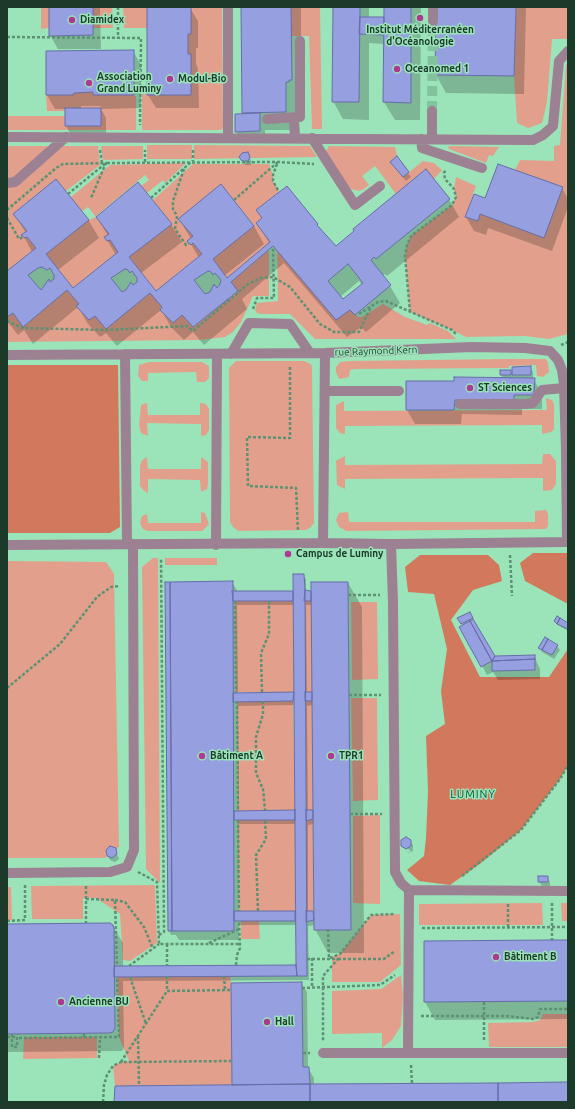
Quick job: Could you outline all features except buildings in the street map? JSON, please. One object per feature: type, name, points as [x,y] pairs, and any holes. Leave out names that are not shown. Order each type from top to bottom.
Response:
[{"type":"street","points":[[228,7],[228,138]]},
{"type":"street","points":[[433,7],[433,21]]},
{"type":"street","points":[[267,119],[300,117],[300,41]]},
{"type":"street","points":[[7,136],[533,140],[543,135],[553,126],[559,61],[568,51]]},
{"type":"street","points":[[432,112],[432,139]]},
{"type":"street","points":[[294,118],[295,138]]},
{"type":"street","points":[[7,183],[15,182],[66,137]]},
{"type":"street","points":[[312,138],[355,205],[380,186]]},
{"type":"street","points":[[421,139],[422,148],[482,168]]},
{"type":"street","points":[[230,354],[249,323],[290,324],[310,353]]},
{"type":"street","name":"rue Raymond Kern","points":[[7,355],[325,353],[472,347],[525,348],[550,351],[558,360],[562,370],[564,388],[567,451],[568,542]]},
{"type":"street","points":[[323,543],[325,353]]},
{"type":"street","points":[[7,873],[110,872],[127,867],[134,850],[126,354]]},
{"type":"street","points":[[216,544],[217,354]]},
{"type":"street","points":[[460,404],[534,403],[542,390],[564,388]]},
{"type":"street","points":[[325,391],[399,391]]},
{"type":"street","points":[[7,545],[568,542]]},
{"type":"street","points":[[391,544],[395,872],[401,883],[410,890],[568,890]]},
{"type":"street","points":[[408,1052],[410,890]]},
{"type":"street","points":[[323,1053],[568,1053]]},
{"type":"path","points":[[118,7],[118,38]]},
{"type":"path","points":[[7,37],[140,38],[140,137]]},
{"type":"path","points":[[410,312],[405,256],[407,245],[411,236],[452,205],[456,197],[454,189],[445,179],[444,173],[451,158]]},
{"type":"path","points":[[7,210],[50,173],[63,164],[106,162],[278,162],[317,164]]},
{"type":"path","points":[[68,194],[106,162]]},
{"type":"path","points":[[91,198],[106,162]]},
{"type":"path","points":[[151,198],[192,162]]},
{"type":"path","points":[[278,162],[272,175],[272,181],[279,192]]},
{"type":"path","points":[[234,200],[278,162]]},
{"type":"path","points":[[184,169],[173,201],[173,208],[177,216],[175,229],[186,245],[189,243]]},
{"type":"path","points":[[7,218],[19,239],[23,236]]},
{"type":"path","points":[[249,323],[257,298],[274,298],[273,246]]},
{"type":"path","points":[[7,321],[22,328],[106,330],[187,326],[193,332],[248,284],[261,278],[273,277],[290,287],[320,324],[334,332],[359,332],[371,306]]},
{"type":"path","points":[[359,314],[378,302],[386,301],[452,330],[472,347]]},
{"type":"path","points":[[290,353],[290,438],[247,438],[248,486],[296,488],[298,544]]},
{"type":"path","points":[[510,543],[512,596]]},
{"type":"path","points":[[159,935],[164,932],[161,564]]},
{"type":"path","points":[[7,688],[60,644],[97,597],[111,586],[117,586]]},
{"type":"path","points":[[348,595],[392,596]]},
{"type":"path","points":[[235,601],[236,692]]},
{"type":"path","points":[[262,692],[261,653],[269,634],[269,601]]},
{"type":"path","points":[[349,696],[393,695]]},
{"type":"path","points":[[237,701],[238,811]]},
{"type":"path","points":[[263,701],[263,714],[256,737],[256,774],[263,789],[265,810]]},
{"type":"path","points":[[442,890],[481,862],[521,830],[560,779],[568,765]]},
{"type":"path","points":[[350,814],[395,814]]},
{"type":"path","points":[[238,820],[239,911]]},
{"type":"path","points":[[258,911],[256,855],[266,839],[265,820]]},
{"type":"path","points":[[127,867],[157,882],[159,944]]},
{"type":"path","points":[[7,921],[25,920],[24,872]]},
{"type":"path","points":[[86,872],[86,923]]},
{"type":"path","points":[[508,890],[508,927]]},
{"type":"path","points":[[86,899],[115,900],[125,902],[144,927],[153,949]]},
{"type":"path","points":[[115,900],[117,966]]},
{"type":"path","points":[[552,912],[552,940]]},
{"type":"path","points":[[329,959],[340,954],[371,914],[410,914]]},
{"type":"path","points":[[236,965],[237,955],[240,948],[239,921]]},
{"type":"path","points":[[410,928],[568,926]]},
{"type":"path","points":[[208,944],[239,929]]},
{"type":"path","points":[[328,930],[329,959]]},
{"type":"path","points":[[129,966],[159,944],[240,944]]},
{"type":"path","points":[[167,944],[167,966]]},
{"type":"path","points":[[307,958],[384,959],[401,947],[409,946]]},
{"type":"path","points":[[312,958],[312,988]]},
{"type":"path","points":[[323,1041],[323,976],[338,959]]},
{"type":"path","points":[[302,988],[380,985],[409,966]]},
{"type":"path","points":[[121,1062],[167,991],[167,976]]},
{"type":"path","points":[[224,976],[225,990]]},
{"type":"path","points":[[19,1038],[118,1037],[117,977]]},
{"type":"path","points":[[130,977],[146,1024]]},
{"type":"path","points":[[167,991],[230,990]]},
{"type":"path","points":[[484,1002],[484,1053]]},
{"type":"path","points":[[408,1016],[506,1016],[534,1019],[538,1017],[540,1009],[568,1008]]},
{"type":"path","points":[[138,1035],[139,1085]]},
{"type":"path","points":[[7,1037],[14,1036]]},
{"type":"path","points":[[99,1058],[100,1038]]},
{"type":"path","points":[[103,1102],[104,1085],[107,1075],[113,1066],[121,1062],[231,1061]]},
{"type":"shaded area","points":[[41,7],[49,7],[49,28],[41,29]]},
{"type":"shaded area","points":[[93,7],[112,7],[113,28],[93,28]]},
{"type":"shaded area","points":[[123,7],[147,7],[147,28],[124,28]]},
{"type":"shaded area","points":[[191,7],[222,7],[223,128],[221,130],[142,130],[142,94],[191,95],[191,54],[188,54],[188,34],[191,34]]},
{"type":"shaded area","points":[[291,7],[320,7],[322,129],[312,129],[309,36],[291,36]]},
{"type":"shaded area","points":[[516,7],[568,7],[568,39],[552,39],[547,102],[542,123],[528,128],[517,123],[514,76]]},
{"type":"shaded area","points":[[568,63],[568,334],[549,339],[525,336],[466,337],[410,312],[405,256],[407,245],[411,236],[452,205],[456,197],[454,189],[456,177],[476,186],[465,217],[478,221],[480,214],[544,238],[515,170],[520,160],[554,161],[554,146],[560,145],[566,65]]},
{"type":"shaded area","points":[[93,92],[93,95],[134,95],[136,97],[136,130],[7,130],[7,116],[65,116],[65,126],[101,126],[101,108],[65,108],[65,111],[47,111],[46,95]]},
{"type":"shaded area","points":[[147,145],[192,145],[192,159],[147,159]]},
{"type":"shaded area","points":[[194,145],[310,146],[317,157],[194,159]]},
{"type":"shaded area","points":[[7,146],[98,146],[100,165],[66,191],[56,179],[13,214],[27,231],[21,235],[27,237],[36,248],[7,271]]},
{"type":"shaded area","points":[[101,146],[143,146],[143,159],[103,160]]},
{"type":"shaded area","points":[[329,146],[395,147],[397,156],[390,162],[403,177],[423,161],[434,163],[442,170],[434,179],[426,170],[396,194],[375,166],[362,176],[369,185],[359,191],[351,189],[346,185],[326,151]]},
{"type":"shaded area","points":[[448,147],[499,147],[493,156],[489,155],[486,163],[449,149]]},
{"type":"shaded area","points":[[186,163],[165,183],[163,180],[147,193],[141,186],[149,180],[145,175],[96,216],[109,234],[104,237],[110,240],[118,252],[73,288],[46,254],[89,220],[96,217],[88,207],[82,211],[71,197],[110,165]]},
{"type":"shaded area","points":[[193,164],[269,164],[273,175],[273,181],[279,192],[256,210],[262,218],[256,223],[270,242],[227,278],[213,259],[254,225],[221,185],[178,219],[193,236],[188,241],[190,245],[193,243],[202,254],[156,291],[129,257],[172,224],[153,200]]},
{"type":"shaded area","points":[[269,250],[269,296],[253,296],[241,322],[233,332],[225,337],[199,340],[7,342],[7,317],[13,313],[23,327],[67,290],[79,304],[89,320],[95,316],[106,329],[150,293],[162,307],[160,310],[173,323],[182,315],[194,327],[238,291],[231,282]]},
{"type":"shaded area","points":[[277,251],[358,317],[362,317],[383,304],[405,317],[427,325],[430,323],[448,331],[456,339],[315,339],[290,314],[257,313],[255,310],[257,303],[278,301]]},
{"type":"shaded area","points":[[546,359],[549,372],[543,377],[537,376],[536,365],[509,366],[509,368],[354,369],[350,370],[349,377],[339,379],[336,372],[336,367],[340,362],[350,361]]},
{"type":"shaded area","points":[[236,361],[304,361],[311,364],[314,523],[306,530],[238,531],[230,522],[229,368]]},
{"type":"shaded area","points":[[149,362],[202,362],[209,366],[209,378],[205,382],[197,382],[196,372],[148,373],[148,381],[142,381],[138,376],[139,365]]},
{"type":"shaded area","points":[[7,365],[118,365],[120,527],[110,533],[7,533]]},
{"type":"shaded area","points":[[546,398],[552,400],[554,404],[554,429],[551,432],[542,434],[542,425],[345,426],[345,434],[340,433],[336,428],[336,405],[344,401],[344,411],[547,410]]},
{"type":"shaded area","points":[[147,403],[148,415],[200,415],[200,403],[206,404],[209,409],[209,430],[206,435],[201,436],[201,424],[147,423],[148,436],[141,433],[139,425],[141,405]]},
{"type":"shaded area","points":[[543,454],[550,454],[556,461],[556,484],[552,490],[543,491],[543,478],[345,479],[345,489],[337,485],[336,461],[345,456],[345,465],[542,464]]},
{"type":"shaded area","points":[[147,457],[148,469],[201,469],[201,457],[208,462],[207,489],[201,492],[200,480],[148,479],[148,493],[140,486],[140,466],[142,460]]},
{"type":"shaded area","points":[[546,510],[548,514],[548,526],[546,529],[346,531],[339,527],[336,520],[339,513],[348,512],[349,522],[535,522],[535,511]]},
{"type":"shaded area","points":[[201,512],[205,513],[209,524],[202,531],[148,531],[143,529],[140,523],[142,516],[147,514],[148,523],[201,523]]},
{"type":"shaded area","points":[[533,553],[568,553],[568,604],[525,581],[520,563]]},
{"type":"shaded area","points":[[420,555],[488,555],[499,565],[502,581],[473,590],[451,620],[480,677],[549,677],[568,649],[568,765],[560,779],[521,830],[481,863],[450,885],[419,881],[407,870],[424,856],[428,791],[426,736],[445,724],[441,691],[447,649],[434,594],[408,592],[405,567]]},
{"type":"shaded area","points":[[153,558],[158,558],[160,883],[146,869],[142,567]]},
{"type":"shaded area","points":[[165,558],[217,558],[217,565],[165,565]]},
{"type":"shaded area","points":[[7,561],[106,562],[114,574],[119,847],[105,858],[7,858]]},
{"type":"shaded area","points":[[235,601],[293,601],[294,692],[236,692]]},
{"type":"shaded area","points":[[304,601],[311,601],[312,692],[305,692]]},
{"type":"shaded area","points":[[351,602],[377,602],[378,679],[352,680]]},
{"type":"shaded area","points":[[351,698],[377,698],[378,800],[353,801]]},
{"type":"shaded area","points":[[237,701],[293,701],[295,810],[238,811]]},
{"type":"shaded area","points":[[305,701],[312,701],[313,810],[306,810]]},
{"type":"shaded area","points":[[380,815],[380,904],[353,903],[353,816]]},
{"type":"shaded area","points":[[313,819],[313,911],[306,911],[306,821]]},
{"type":"shaded area","points":[[238,820],[295,820],[295,911],[239,911]]},
{"type":"shaded area","points":[[154,885],[157,943],[130,961],[123,960],[120,914],[96,898],[83,898],[83,919],[32,919],[31,886]]},
{"type":"shaded area","points":[[7,887],[11,887],[12,920],[7,921]]},
{"type":"shaded area","points":[[542,903],[543,925],[419,925],[419,904]]},
{"type":"shaded area","points":[[561,903],[568,903],[568,921],[562,921]]},
{"type":"shaded area","points":[[400,914],[401,965],[380,982],[332,982],[332,957],[340,954],[371,915]]},
{"type":"shaded area","points":[[241,921],[259,921],[260,939],[241,939]]},
{"type":"shaded area","points":[[401,975],[403,996],[401,1026],[392,1040],[382,1048],[382,1033],[332,1034],[332,991],[381,989]]},
{"type":"shaded area","points":[[230,976],[232,1085],[115,1086],[113,1066],[121,1062],[129,1061],[119,1037],[117,977]]},
{"type":"shaded area","points":[[543,1014],[568,1014],[568,1047],[489,1047],[488,1023],[533,1022],[540,1020]]},
{"type":"shaded area","points":[[24,1037],[97,1037],[97,1058],[23,1059]]},
{"type":"tunnel","points":[[432,111],[433,21]]},
{"type":"place","name":"Institut Méditerranéen d'Océanologie","points":[[420,18]]},
{"type":"place","name":"Diamidex","points":[[72,20]]},
{"type":"place","name":"Oceanomed 1","points":[[397,69]]},
{"type":"place","name":"Modul-Bio","points":[[170,79]]},
{"type":"place","name":"Association Grand Luminy","points":[[89,83]]},
{"type":"place","name":"ST Sciences","points":[[470,388]]},
{"type":"place","name":"Campus de Luminy","points":[[288,554]]},
{"type":"place","name":"Bâtiment A","points":[[202,756]]},
{"type":"place","name":"TPR1","points":[[331,756]]},
{"type":"place","name":"Bâtiment B","points":[[496,957]]},
{"type":"place","name":"Ancienne BU","points":[[61,1002]]},
{"type":"place","name":"Hall","points":[[267,1022]]},
{"type":"district","name":"LUMINY","points":[[473,794]]}]
